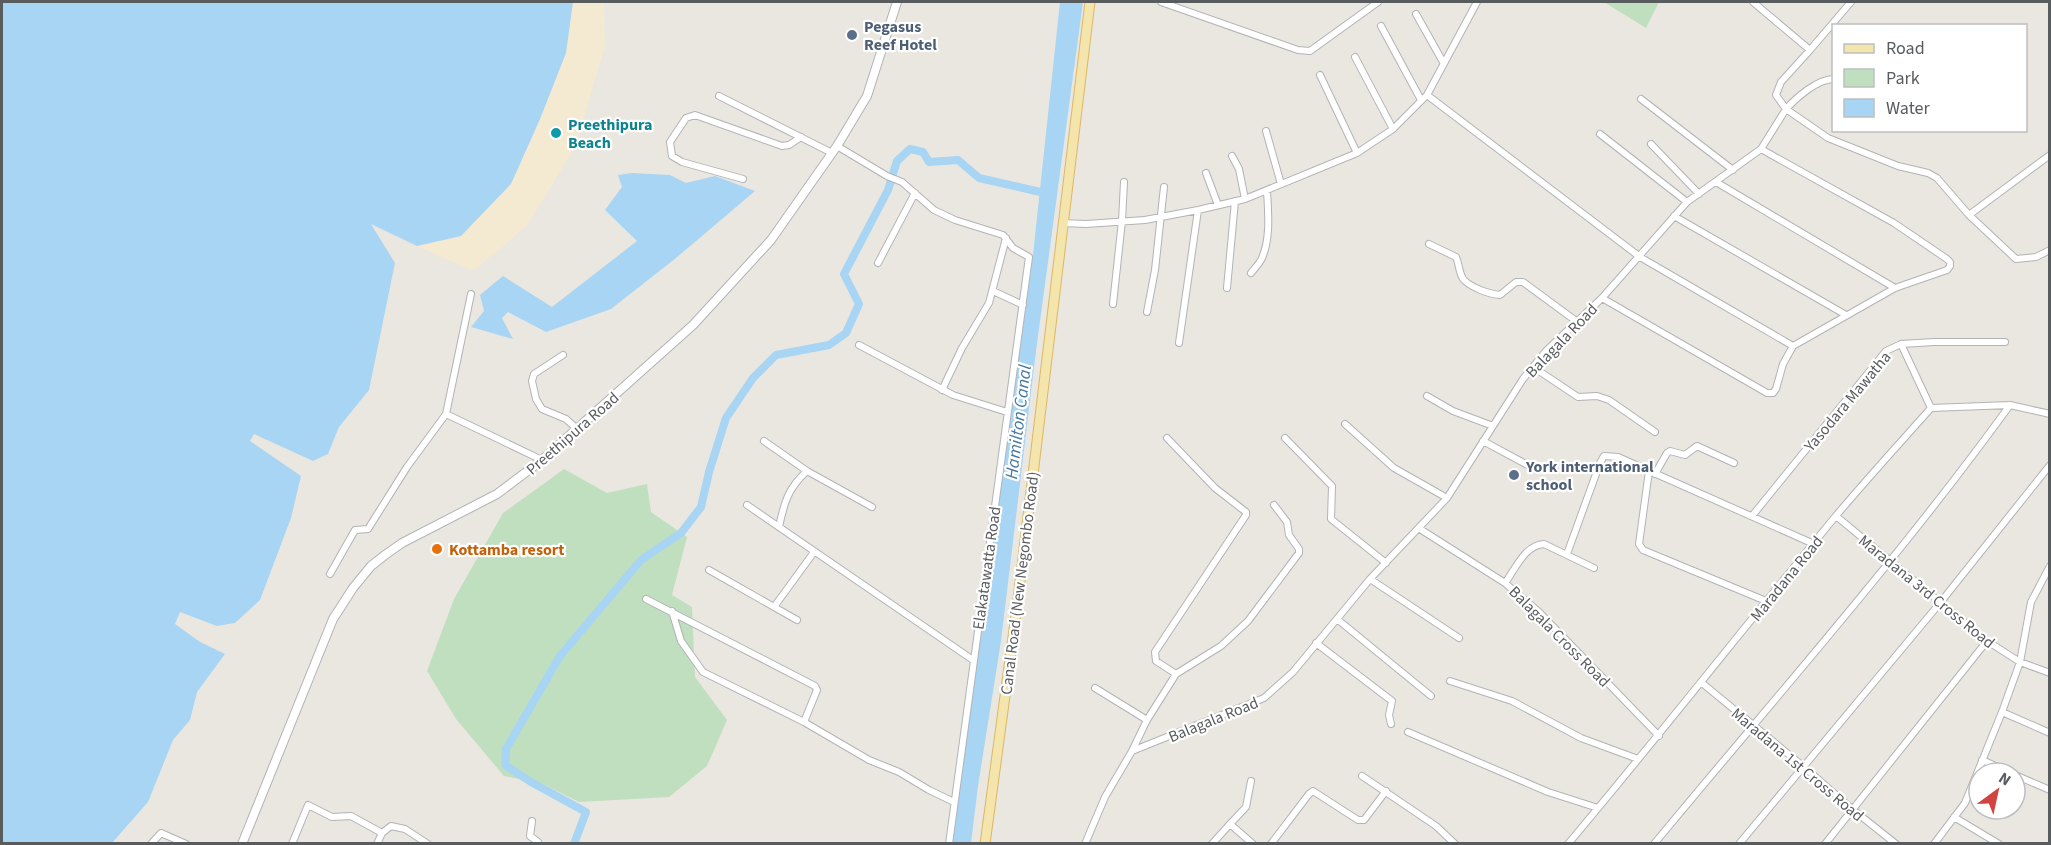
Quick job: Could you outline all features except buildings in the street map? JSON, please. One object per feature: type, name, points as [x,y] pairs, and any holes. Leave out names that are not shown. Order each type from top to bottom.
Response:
[{"type":"main road","name":"Canal Road (New Negombo Road)","points":[[985,843],[1017,607],[1090,2]]},
{"type":"street","name":"Preethipura Road","points":[[242,843],[333,619],[353,588],[385,555],[402,543],[497,494],[542,460],[693,325],[771,240],[835,150],[873,82],[897,2]]},
{"type":"street","points":[[1161,2],[1298,50],[1310,51],[1378,2]]},
{"type":"street","points":[[1062,223],[1086,224],[1145,220],[1245,199],[1357,153],[1393,129],[1424,98],[1477,2]]},
{"type":"street","points":[[1753,2],[1810,50]]},
{"type":"street","points":[[1832,24],[1851,2]]},
{"type":"street","points":[[1416,14],[1443,62]]},
{"type":"street","points":[[1832,24],[1781,82],[1776,95],[1785,110],[1828,138],[1845,146],[1937,178],[1969,215],[2016,258],[2036,257],[2049,250]]},
{"type":"street","points":[[1381,26],[1424,98],[1640,257],[1793,346]]},
{"type":"street","points":[[1355,57],[1393,129]]},
{"type":"street","points":[[1320,75],[1357,153]]},
{"type":"street","name":"Balagala Road","points":[[1132,751],[1264,698],[1293,672],[1370,579],[1447,498],[1493,426],[1546,351],[1602,298],[1688,202],[1761,149],[1785,110],[1798,96],[1827,79],[1832,79]]},
{"type":"street","points":[[719,96],[801,137],[835,150],[902,182],[934,210],[955,220],[997,232],[1006,238],[988,303],[962,348],[942,390]]},
{"type":"street","points":[[1641,99],[1733,170]]},
{"type":"street","points":[[744,180],[682,162],[672,156],[670,142],[686,118],[695,115],[782,146],[789,145],[801,137]]},
{"type":"street","points":[[1266,131],[1281,184]]},
{"type":"street","points":[[1600,134],[1688,202]]},
{"type":"street","points":[[1651,144],[1699,194]]},
{"type":"street","points":[[1602,298],[1767,393],[1773,393],[1783,364],[1793,346],[1895,288],[1947,270],[1950,262],[1894,224],[1761,149]]},
{"type":"street","points":[[1232,156],[1239,169],[1245,199]]},
{"type":"street","points":[[1969,215],[2049,156]]},
{"type":"street","points":[[1206,172],[1218,205]]},
{"type":"street","points":[[1113,304],[1124,182]]},
{"type":"street","points":[[1716,182],[1895,288]]},
{"type":"street","points":[[1147,312],[1155,270],[1164,187]]},
{"type":"street","points":[[1251,273],[1262,259],[1265,245],[1268,227],[1267,190]]},
{"type":"street","points":[[878,263],[915,193]]},
{"type":"street","points":[[1227,288],[1234,201]]},
{"type":"street","points":[[1179,343],[1198,210]]},
{"type":"street","points":[[1674,216],[1846,315]]},
{"type":"street","name":"Elakatawatta Road","points":[[949,843],[1029,257],[1013,248],[1006,238]]},
{"type":"street","points":[[1429,244],[1456,257],[1464,279],[1479,289],[1493,295],[1500,295],[1516,282],[1523,282],[1576,321]]},
{"type":"street","points":[[993,291],[1023,304]]},
{"type":"street","points":[[330,574],[355,530],[368,529],[407,467],[446,414],[471,294]]},
{"type":"street","points":[[1901,344],[2005,342]]},
{"type":"street","name":"Yasodara Mawatha","points":[[1752,516],[1886,351],[1901,344],[1931,408]]},
{"type":"street","points":[[859,345],[953,395],[1007,412]]},
{"type":"street","points":[[562,355],[534,374],[532,381],[536,399],[542,409],[566,419],[576,428]]},
{"type":"street","points":[[1533,367],[1578,397],[1597,396],[1609,400],[1655,432]]},
{"type":"street","points":[[1427,396],[1453,411],[1493,426]]},
{"type":"street","points":[[1931,408],[2010,405],[2049,414]]},
{"type":"street","points":[[1654,843],[1965,468],[2010,405]]},
{"type":"street","name":"Maradana Road","points":[[1568,843],[1659,736],[1836,516],[1931,408]]},
{"type":"street","points":[[446,414],[542,460]]},
{"type":"street","points":[[1345,424],[1394,468],[1447,498]]},
{"type":"street","points":[[1167,438],[1215,488],[1246,512],[1155,652],[1156,661],[1176,674]]},
{"type":"street","points":[[1285,438],[1332,486],[1331,519],[1386,564]]},
{"type":"street","points":[[764,441],[807,471],[872,507]]},
{"type":"street","points":[[1484,441],[1536,470]]},
{"type":"street","points":[[1734,463],[1697,446],[1685,455],[1670,451],[1667,453],[1652,472],[1639,544],[1643,550],[1766,601]]},
{"type":"street","points":[[1567,555],[1604,456],[1618,457],[1814,544]]},
{"type":"street","points":[[1739,843],[1940,603],[2049,465]]},
{"type":"street","points":[[778,527],[793,483],[807,471]]},
{"type":"street","points":[[747,505],[973,660]]},
{"type":"street","points":[[1085,843],[1105,797],[1147,720],[1176,674],[1221,646],[1248,621],[1299,553],[1299,549],[1289,536],[1287,522],[1274,506]]},
{"type":"street","name":"Maradana 3rd Cross Road","points":[[1836,516],[1986,641],[2020,662],[2049,673]]},
{"type":"street","name":"Balagala Cross Road","points":[[1420,529],[1506,583],[1539,612],[1659,736]]},
{"type":"street","points":[[1506,583],[1528,550],[1535,545],[1544,544],[1594,568]]},
{"type":"street","points":[[774,607],[814,552]]},
{"type":"street","points":[[1934,843],[1965,803],[2020,662],[2031,602],[2049,566]]},
{"type":"street","points":[[709,570],[797,620]]},
{"type":"street","points":[[1370,579],[1459,638]]},
{"type":"street","points":[[646,599],[815,686],[817,690],[804,722]]},
{"type":"street","points":[[672,612],[681,642],[703,672],[804,722],[869,760],[899,772],[928,790],[954,802]]},
{"type":"street","points":[[1337,619],[1431,696]]},
{"type":"street","points":[[1825,843],[1986,641]]},
{"type":"street","points":[[1316,643],[1392,700],[1389,715],[1391,724]]},
{"type":"street","points":[[1450,681],[1512,701],[1581,738],[1638,759]]},
{"type":"street","name":"Maradana 1st Cross Road","points":[[1702,683],[1896,843]]},
{"type":"street","points":[[1095,688],[1147,720]]},
{"type":"street","points":[[2002,712],[2049,733]]},
{"type":"street","points":[[1407,732],[1548,792],[1598,808]]},
{"type":"street","points":[[1362,776],[1436,826],[1455,843]]},
{"type":"street","points":[[2027,780],[2049,790]]},
{"type":"street","points":[[1212,843],[1248,803],[1251,781]]},
{"type":"street","points":[[1271,843],[1313,791],[1358,820],[1364,820],[1386,791]]},
{"type":"street","points":[[292,843],[308,805],[332,817],[351,816],[382,833]]},
{"type":"street","points":[[1954,817],[1999,843]]},
{"type":"street","points":[[532,821],[530,836],[537,843]]},
{"type":"street","points":[[1230,824],[1253,843]]},
{"type":"street","points":[[377,843],[382,833],[391,826],[405,828],[428,843]]},
{"type":"street","points":[[152,843],[161,833],[186,843]]},
{"type":"green space","points":[[1604,2],[1659,2],[1646,28]]},
{"type":"green space","points":[[564,469],[607,493],[647,484],[651,512],[687,537],[672,595],[692,607],[695,677],[727,720],[707,766],[669,797],[579,802],[543,784],[504,776],[456,719],[427,671],[454,599],[503,513]]},
{"type":"sand","name":"Preethipura Beach","points":[[573,2],[604,2],[605,46],[575,147],[527,226],[473,271],[417,246],[461,236],[511,184],[566,53]]},
{"type":"water","points":[[2,2],[573,2],[566,53],[511,184],[461,236],[417,246],[371,224],[395,263],[369,390],[339,427],[328,454],[313,461],[254,434],[250,441],[301,476],[291,518],[260,600],[235,623],[217,626],[180,612],[175,624],[200,642],[225,654],[197,692],[190,720],[173,740],[148,802],[112,843],[2,843]]},
{"type":"water","name":"Hamilton Canal","points":[[1060,2],[1083,2],[1036,351],[1001,641],[971,843],[952,843],[1033,255]]},
{"type":"water","points":[[632,173],[670,175],[686,183],[715,176],[755,191],[611,309],[546,332],[508,312],[502,318],[513,339],[471,327],[484,311],[480,295],[503,276],[552,307],[637,241],[605,210],[622,187],[618,175]]},
{"type":"waterway","points":[[574,844],[586,812],[505,765],[506,749],[560,656],[641,560],[681,533],[701,507],[726,418],[753,378],[776,355],[829,345],[846,333],[859,304],[844,274],[888,190],[897,161],[910,149],[923,152],[929,162],[958,160],[979,178],[1049,194]]},
{"type":"place","name":"Pegasus Reef Hotel","points":[[852,35]]},
{"type":"place","name":"Preethipura Beach","points":[[556,133]]},
{"type":"place","name":"York international school","points":[[1514,475]]},
{"type":"place","name":"Kottamba resort","points":[[437,549]]}]
